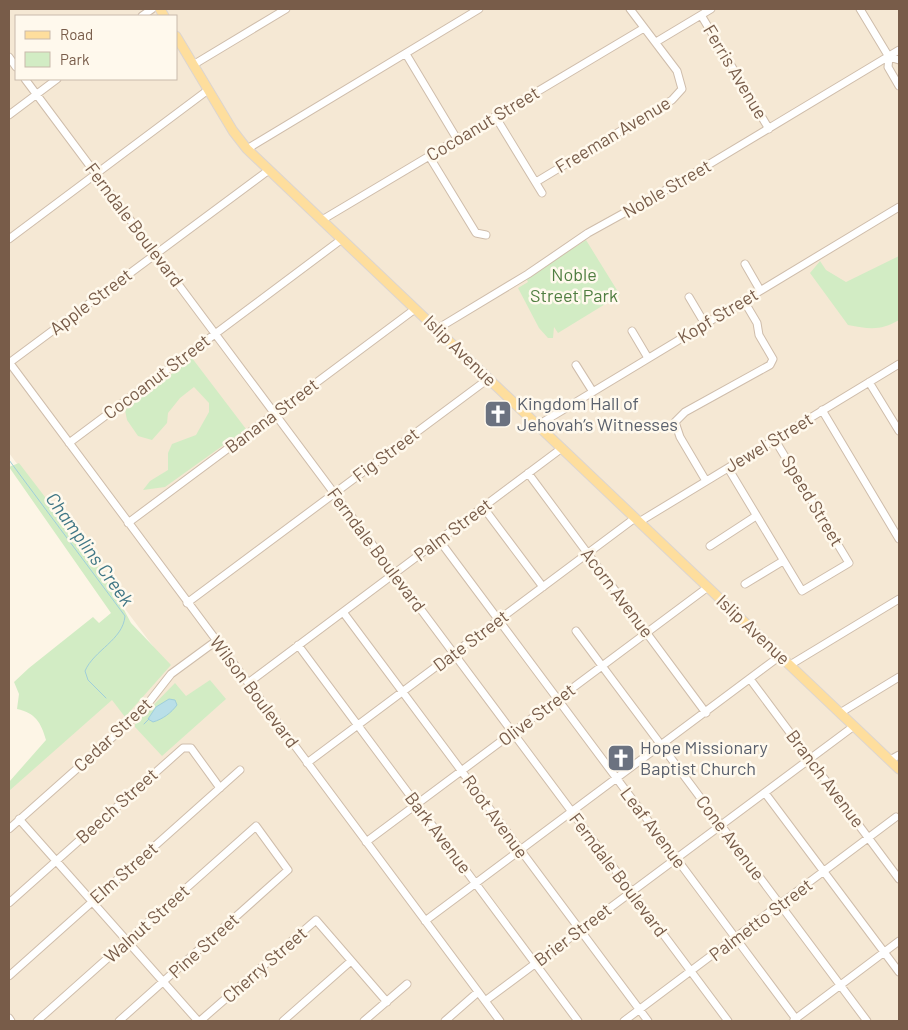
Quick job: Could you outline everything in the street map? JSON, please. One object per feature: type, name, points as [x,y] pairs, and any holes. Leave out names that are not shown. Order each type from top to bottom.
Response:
[{"type":"main road","name":"Islip Avenue","points":[[178,39],[233,131],[247,149],[899,769]]},
{"type":"street","points":[[193,65],[286,9]]},
{"type":"street","points":[[247,149],[479,9]]},
{"type":"street","name":"Freeman Avenue","points":[[536,182],[678,95],[682,89],[679,76],[656,42],[630,9]]},
{"type":"street","points":[[656,42],[710,9]]},
{"type":"street","points":[[860,9],[889,57],[888,67],[899,86]]},
{"type":"street","name":"Ferris Avenue","points":[[701,15],[769,129]]},
{"type":"street","name":"Cocoanut Street","points":[[322,220],[644,28]]},
{"type":"street","name":"Noble Street","points":[[437,329],[528,274],[588,233],[769,129],[899,50]]},
{"type":"street","points":[[406,54],[457,139]]},
{"type":"street","points":[[889,57],[899,60]]},
{"type":"street","name":"Ferndale Boulevard","points":[[26,80],[728,1021]]},
{"type":"street","points":[[9,115],[57,80]]},
{"type":"street","points":[[9,239],[208,90]]},
{"type":"street","points":[[496,116],[542,193]]},
{"type":"street","points":[[429,156],[476,233],[486,235]]},
{"type":"street","name":"Apple Street","points":[[9,362],[269,170]]},
{"type":"street","name":"Kopf Street","points":[[538,425],[899,207]]},
{"type":"street","name":"Cocoanut Street","points":[[69,443],[342,239]]},
{"type":"street","points":[[745,264],[760,290]]},
{"type":"street","points":[[689,297],[705,324]]},
{"type":"street","points":[[706,481],[680,437],[675,422],[685,412],[770,365],[773,359],[759,335],[756,322],[744,301]]},
{"type":"street","name":"Banana Street","points":[[128,522],[416,309]]},
{"type":"street","points":[[632,331],[648,358]]},
{"type":"street","name":"Wilson Boulevard","points":[[9,362],[500,1021]]},
{"type":"street","name":"Jewel Street","points":[[637,520],[728,468],[899,364]]},
{"type":"street","points":[[576,365],[593,392]]},
{"type":"street","name":"Fig Street","points":[[188,603],[488,379]]},
{"type":"street","points":[[869,382],[899,431]]},
{"type":"street","points":[[822,410],[899,538]]},
{"type":"street","name":"Speed Street","points":[[775,440],[849,563],[802,591],[783,561]]},
{"type":"street","name":"Palm Street","points":[[248,683],[562,448]]},
{"type":"street","points":[[728,468],[783,561],[745,584]]},
{"type":"street","name":"Acorn Avenue","points":[[528,474],[706,713]]},
{"type":"street","points":[[483,507],[543,586]]},
{"type":"street","points":[[710,546],[756,516]]},
{"type":"street","name":"Date Street","points":[[307,763],[543,586],[637,520]]},
{"type":"street","name":"Leaf Avenue","points":[[439,540],[736,938],[794,1020]]},
{"type":"street","name":"Olive Street","points":[[366,842],[708,587]]},
{"type":"street","points":[[790,665],[899,599]]},
{"type":"street","name":"Root Avenue","points":[[343,612],[579,931],[648,1021]]},
{"type":"street","name":"Cone Avenue","points":[[576,631],[867,1021]]},
{"type":"street","name":"Cedar Street","points":[[9,829],[142,711],[172,674],[216,641]]},
{"type":"street","name":"Bark Avenue","points":[[298,645],[578,1021]]},
{"type":"street","points":[[425,921],[780,656]]},
{"type":"street","points":[[840,713],[899,677]]},
{"type":"street","name":"Branch Avenue","points":[[750,679],[899,879]]},
{"type":"street","name":"Brier Street","points":[[485,1001],[854,726]]},
{"type":"street","name":"Beech Street","points":[[9,903],[182,748],[191,748],[220,788]]},
{"type":"street","points":[[890,760],[899,755]]},
{"type":"street","name":"Elm Street","points":[[9,976],[240,770]]},
{"type":"street","points":[[765,792],[899,972]]},
{"type":"street","name":"Palmetto Street","points":[[624,1021],[781,906],[896,817]]},
{"type":"street","points":[[19,820],[199,1021]]},
{"type":"street","name":"Pine Street","points":[[119,1021],[288,870],[256,826]]},
{"type":"street","name":"Walnut Street","points":[[37,1021],[256,826]]},
{"type":"street","name":"Cherry Street","points":[[199,1021],[316,920],[386,1002]]},
{"type":"street","points":[[794,1020],[899,941]]},
{"type":"street","points":[[282,1021],[351,961]]},
{"type":"street","points":[[364,1021],[407,984]]},
{"type":"street","points":[[445,1021],[478,992]]},
{"type":"shaded area","points":[[9,9],[899,9],[899,1021],[9,1021],[9,790],[158,653],[9,453]]},
{"type":"green space","name":"Noble Street Park","points":[[586,240],[620,295],[558,333],[554,327],[553,338],[548,338],[539,328],[518,288],[528,282],[526,278]]},
{"type":"green space","points":[[899,256],[899,320],[886,326],[869,328],[848,325],[810,273],[820,261],[826,270],[846,282]]},
{"type":"green space","points":[[192,358],[246,429],[165,487],[143,490],[150,481],[168,470],[168,453],[172,444],[196,435],[209,412],[209,403],[194,387],[180,398],[168,413],[167,423],[152,440],[138,436],[127,420],[125,410]]},
{"type":"green space","points":[[19,463],[107,578],[131,623],[171,665],[125,717],[112,700],[9,791],[9,782],[46,740],[42,728],[36,719],[28,713],[17,709],[19,694],[14,682],[93,617],[99,623],[111,613],[9,467]]},
{"type":"green space","points":[[210,680],[226,699],[162,756],[135,727],[135,724],[175,683],[186,696]]},
{"type":"water","points":[[169,699],[175,700],[177,705],[172,711],[157,721],[153,722],[148,719],[156,707]]},
{"type":"waterway","name":"Champlins Creek","points":[[9,460],[125,616],[119,632],[95,657],[85,671],[88,680],[106,698]]},
{"type":"waterway","points":[[144,724],[149,719]]},
{"type":"place","name":"Kingdom Hall of Jehovah’s Witnesses","points":[[498,414]]},
{"type":"place","name":"Hope Missionary Baptist Church","points":[[621,758]]}]
